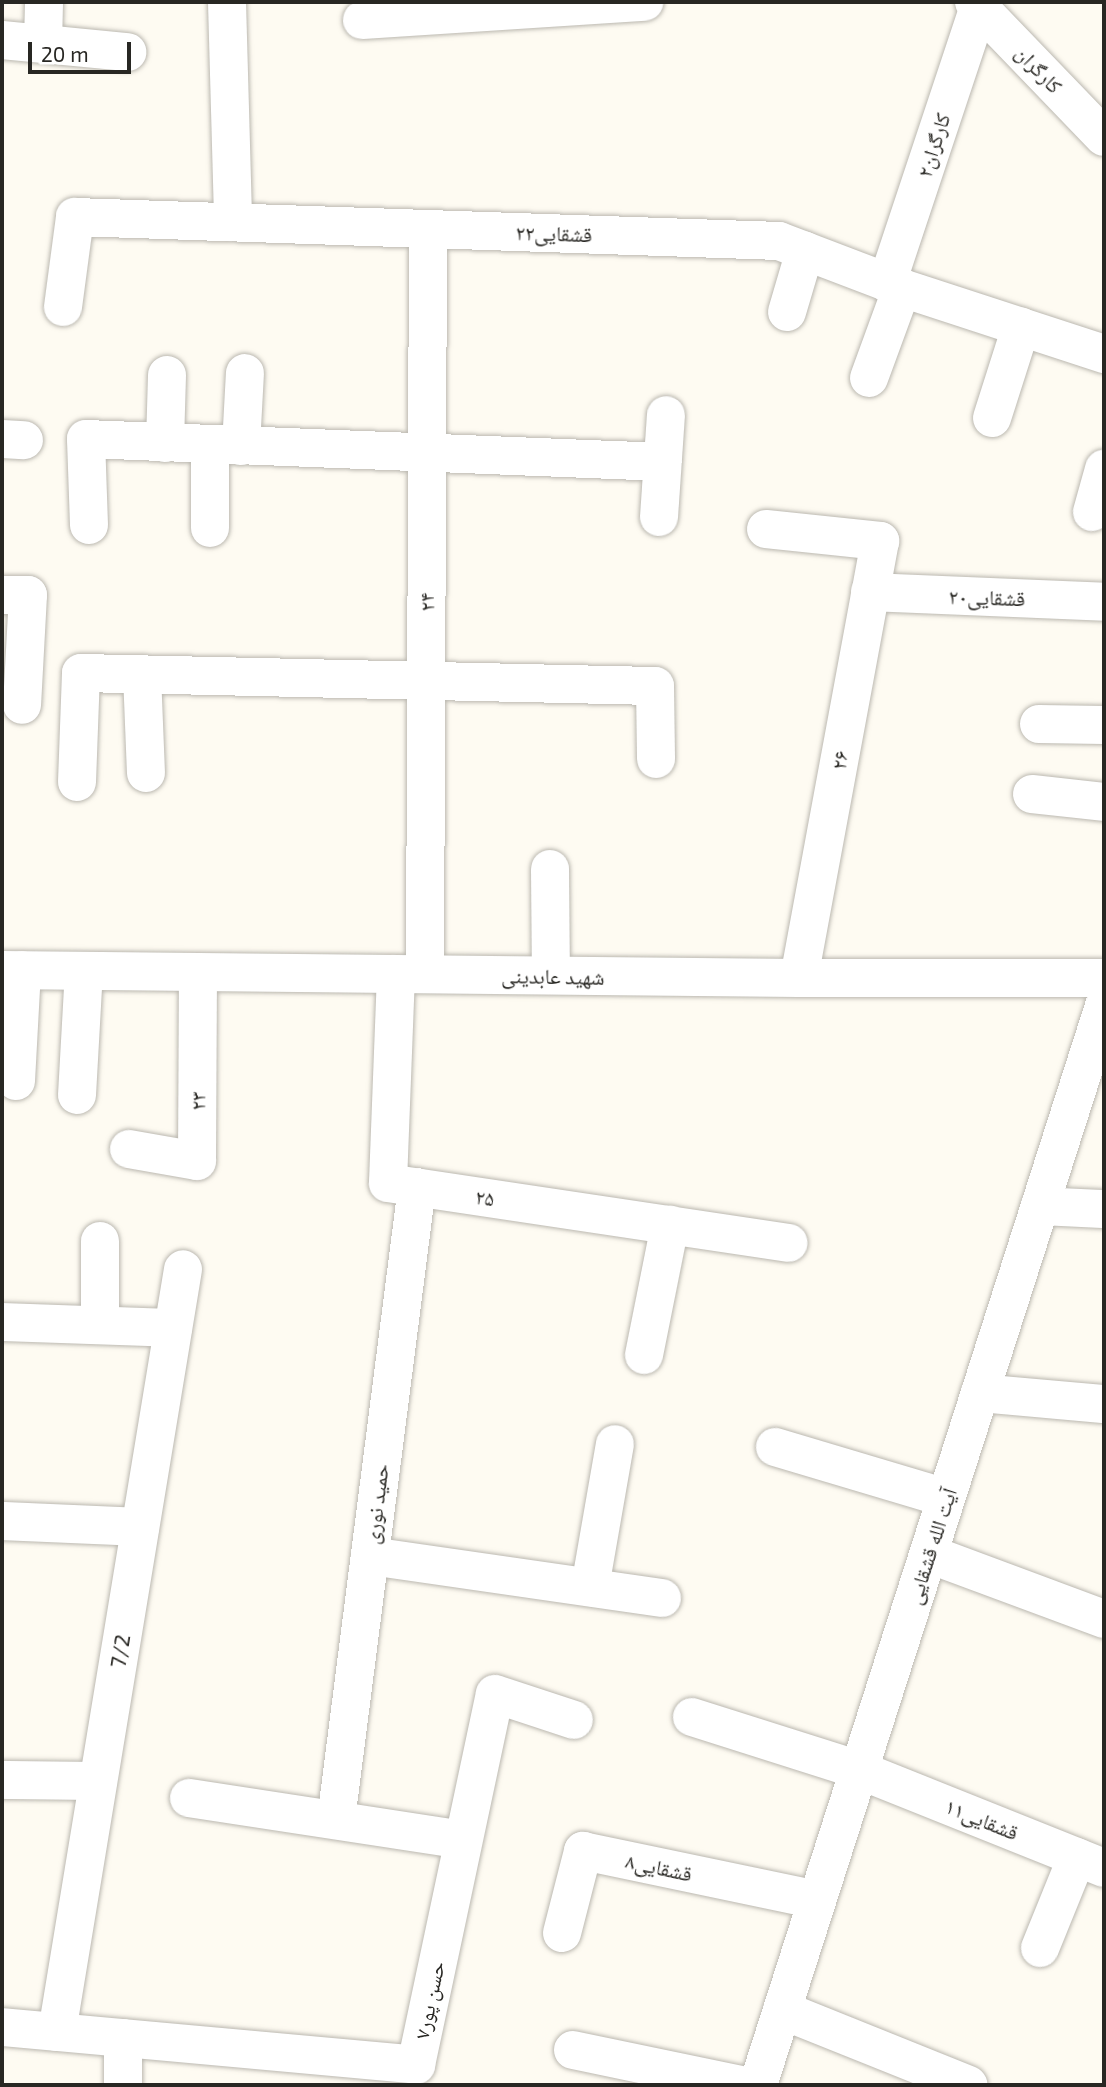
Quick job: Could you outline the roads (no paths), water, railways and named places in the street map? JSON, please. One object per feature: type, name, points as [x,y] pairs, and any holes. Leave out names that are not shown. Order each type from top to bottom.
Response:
[{"type":"street","points":[[43,44],[44,2]]},
{"type":"street","points":[[227,2],[233,222]]},
{"type":"street","points":[[362,20],[644,2]]},
{"type":"street","name":"کارگران","points":[[976,4],[1104,137]]},
{"type":"street","name":"کارگران۲","points":[[869,378],[976,4]]},
{"type":"street","points":[[2,40],[127,51]]},
{"type":"street","name":"۲۲قشقایی","points":[[63,307],[75,217],[779,241],[895,286],[1104,354]]},
{"type":"street","name":"۲۴","points":[[411,974],[426,680],[428,229]]},
{"type":"street","points":[[787,312],[806,251]]},
{"type":"street","points":[[992,418],[1021,327]]},
{"type":"street","points":[[210,528],[225,445],[244,373]]},
{"type":"street","points":[[165,443],[167,375]]},
{"type":"street","points":[[659,517],[666,415]]},
{"type":"street","points":[[89,525],[86,439],[663,462]]},
{"type":"street","points":[[1092,512],[1104,469]]},
{"type":"street","name":"۲۶","points":[[766,529],[880,541],[799,978]]},
{"type":"street","name":"۲۰قشقایی","points":[[870,592],[1104,603]]},
{"type":"street","points":[[15,595],[22,705]]},
{"type":"street","points":[[77,782],[81,673],[655,686],[656,760]]},
{"type":"street","points":[[142,674],[146,773]]},
{"type":"street","points":[[1039,724],[1104,725]]},
{"type":"street","points":[[1032,794],[1104,802]]},
{"type":"street","points":[[551,869],[551,975]]},
{"type":"street","points":[[12,970],[16,1081]]},
{"type":"street","name":"شهید عابدینی","points":[[12,970],[799,978],[1104,978]]},
{"type":"street","points":[[77,1094],[84,971]]},
{"type":"street","name":"۲۳","points":[[129,1149],[197,1161],[198,972]]},
{"type":"street","name":"۲۵","points":[[411,974],[388,1183],[789,1243]]},
{"type":"street","name":"آیت الله قشقایی","points":[[758,2085],[1104,1006]]},
{"type":"street","name":"حمید نوری","points":[[336,1821],[416,1187]]},
{"type":"street","points":[[1040,1206],[1104,1209]]},
{"type":"street","points":[[644,1355],[670,1225]]},
{"type":"street","points":[[100,1241],[100,1325]]},
{"type":"street","name":"7/2","points":[[57,2032],[183,1269]]},
{"type":"street","points":[[2,1322],[173,1328]]},
{"type":"street","points":[[980,1392],[1104,1404]]},
{"type":"street","points":[[590,1587],[615,1444]]},
{"type":"street","points":[[775,1447],[946,1498]]},
{"type":"street","points":[[2,1521],[140,1527]]},
{"type":"street","points":[[929,1554],[1104,1619]]},
{"type":"street","points":[[370,1556],[662,1598]]},
{"type":"street","name":"حسن پور۷","points":[[2,2027],[123,2038],[301,2070],[416,2065],[495,1694],[574,1720]]},
{"type":"street","name":"۱۱قشقایی","points":[[692,1717],[859,1770],[1091,1863]]},
{"type":"street","points":[[2,1780],[99,1781]]},
{"type":"street","points":[[189,1798],[464,1840]]},
{"type":"street","name":"۸قشقایی","points":[[562,1933],[583,1851],[817,1900]]},
{"type":"street","points":[[1040,1948],[1091,1863]]},
{"type":"street","points":[[782,2010],[969,2085]]},
{"type":"street","points":[[123,2038],[123,2085]]},
{"type":"street","points":[[573,2050],[740,2085]]}]
